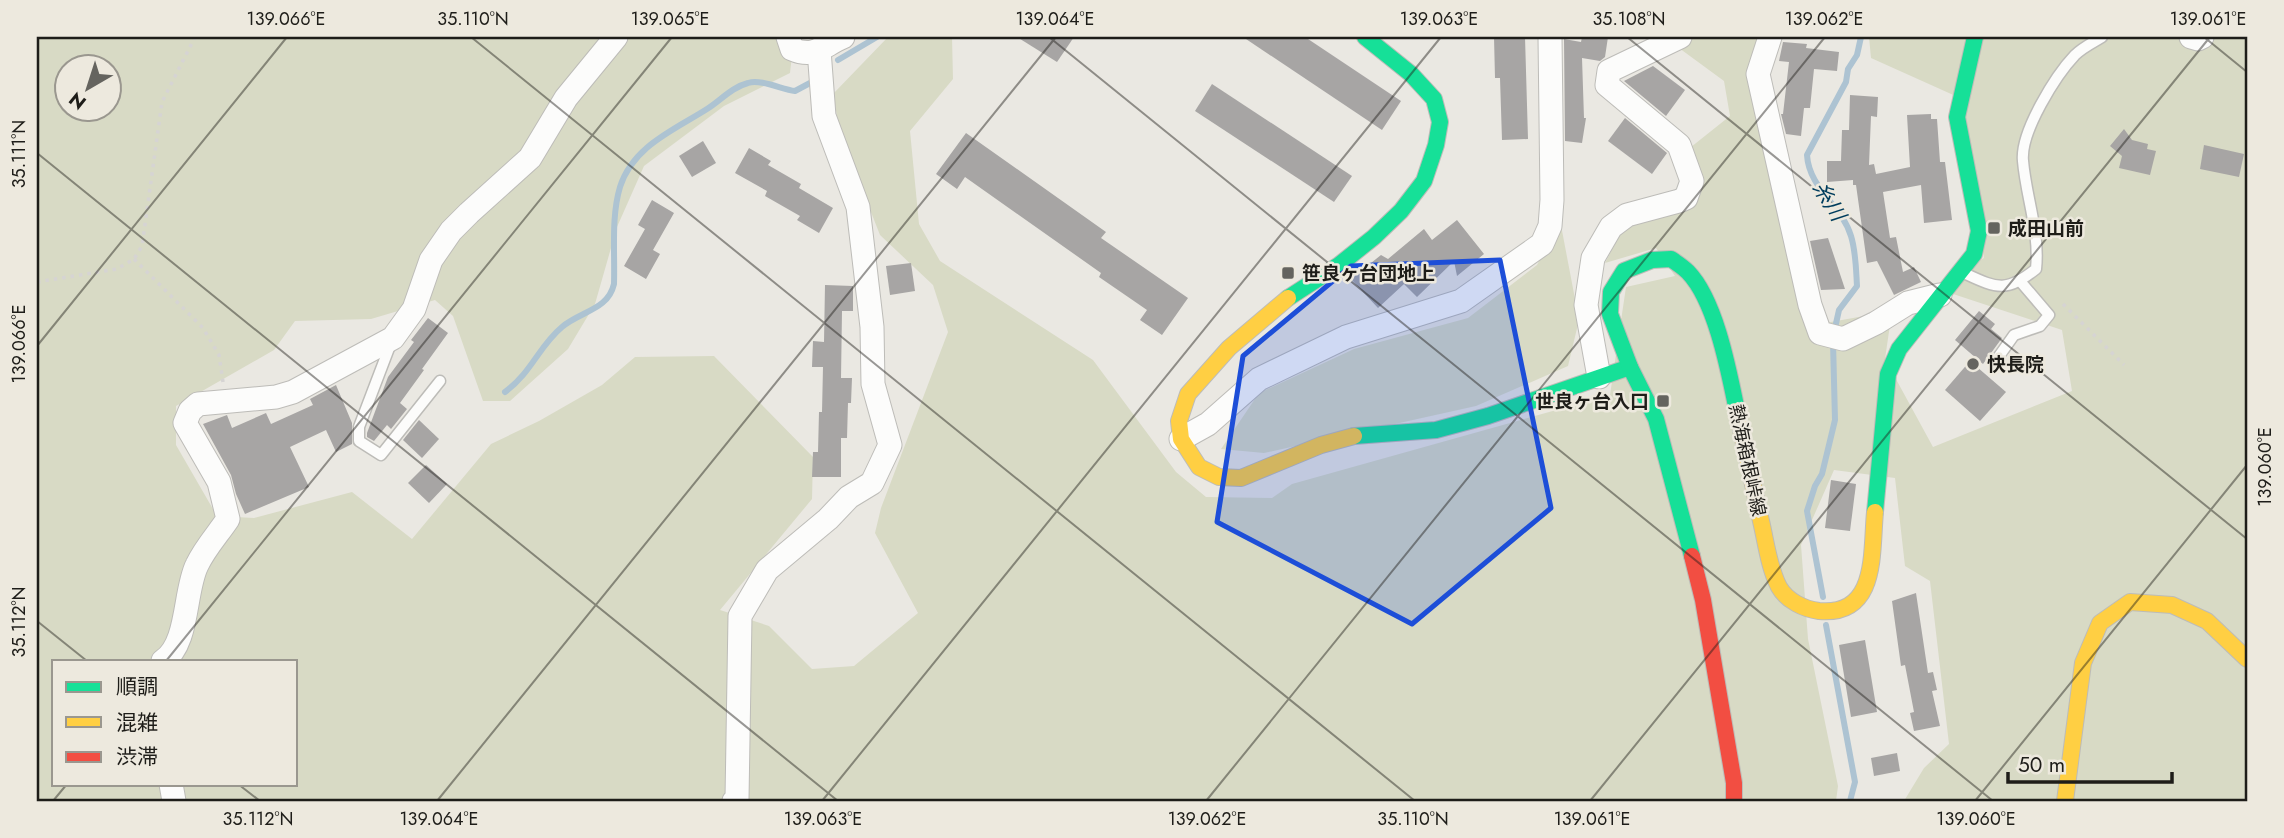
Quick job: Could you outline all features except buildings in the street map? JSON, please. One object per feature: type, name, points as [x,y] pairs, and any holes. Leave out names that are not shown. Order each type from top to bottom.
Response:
[{"type":"main road","points":[[1365,37],[1411,74],[1434,99],[1440,122],[1436,145],[1424,181],[1401,211],[1374,237],[1339,265],[1294,292],[1229,348],[1188,394],[1179,421],[1181,439],[1199,467],[1219,477],[1241,478],[1321,445],[1359,435],[1436,430],[1488,416],[1630,367]]},
{"type":"main road","name":"熱海箱根峠線","points":[[1734,801],[1734,783],[1703,600],[1656,419],[1630,367],[1610,314],[1611,292],[1625,271],[1652,260],[1671,259],[1688,272],[1702,291],[1724,351],[1768,553],[1779,587],[1789,600],[1811,610],[1834,612],[1857,602],[1869,580],[1888,374],[1899,349],[1974,254],[1979,231],[1957,117],[1975,37]]},
{"type":"main road","points":[[2064,801],[2083,663],[2100,623],[2130,602],[2172,605],[2207,621],[2247,659]]},
{"type":"street","points":[[164,660],[177,644],[196,566],[228,519],[219,482],[185,423],[190,411],[198,404],[293,393],[393,338],[414,309],[431,260],[451,232],[469,212],[530,158],[566,98],[616,37]]},
{"type":"street","points":[[788,37],[792,49],[804,54],[819,50],[843,37]]},
{"type":"street","points":[[1181,439],[1208,424],[1259,379],[1346,337],[1461,301],[1542,244],[1550,226],[1552,200],[1550,37]]},
{"type":"street","points":[[1599,377],[1586,305],[1593,258],[1611,227],[1627,215],[1686,198],[1692,181],[1679,145],[1607,85],[1609,71],[1680,37]]},
{"type":"street","points":[[1770,37],[1758,74],[1810,305],[1820,332],[1843,340],[1908,303],[1940,295]]},
{"type":"street","points":[[2190,37],[2202,37]]},
{"type":"street","points":[[734,801],[737,799],[740,717],[740,616],[767,570],[828,519],[849,497],[872,483],[890,444],[873,384],[872,327],[858,207],[824,116],[819,50]]},
{"type":"lane","points":[[1960,271],[2001,288],[2020,281],[2036,269],[2038,249],[2022,157],[2028,133],[2058,75],[2078,52],[2102,37]]},
{"type":"lane","points":[[1997,359],[2014,335],[2040,326],[2049,314],[2020,281]]},
{"type":"lane","points":[[393,338],[359,427],[359,441],[381,455],[440,381]]},
{"type":"path","points":[[37,282],[117,269],[134,259],[142,246],[162,102],[195,37]]},
{"type":"path","points":[[134,259],[203,328],[219,355],[225,401]]},
{"type":"path","points":[[2059,300],[2124,365]]},
{"type":"highlighted area","points":[[1500,260],[1551,508],[1412,624],[1217,522],[1243,356],[1351,266]]},
{"type":"green space","points":[[37,37],[794,37],[790,73],[724,106],[644,166],[617,227],[595,304],[568,349],[510,401],[483,401],[453,316],[435,300],[371,319],[295,321],[274,350],[176,406],[176,445],[217,516],[254,518],[352,492],[412,539],[491,444],[539,421],[602,385],[635,357],[714,356],[813,457],[812,499],[720,610],[769,626],[812,669],[854,666],[918,613],[875,533],[881,508],[948,332],[933,285],[880,235],[840,133],[833,94],[888,37],[952,37],[953,79],[910,131],[919,224],[940,261],[1093,360],[1176,472],[1206,497],[1272,498],[1292,484],[1610,395],[1626,287],[1675,276],[1656,248],[1605,263],[1621,232],[1701,185],[1686,151],[1730,116],[1724,81],[1664,37],[1773,37],[1765,129],[1814,325],[1892,311],[1885,359],[1933,447],[2072,391],[2062,330],[1932,287],[1984,258],[1960,98],[1871,58],[1869,37],[2247,37],[2247,801],[1904,801],[1924,768],[1949,744],[1930,581],[1905,566],[1895,478],[1834,470],[1801,545],[1808,639],[1838,786],[1836,801],[37,801]]},
{"type":"green space","points":[[1560,220],[1579,320],[1568,366],[1476,406],[1264,453],[1221,449],[1259,393],[1354,349],[1468,318],[1537,265]]},
{"type":"waterway","points":[[838,60],[877,37]]},
{"type":"waterway","name":"糸川","points":[[1835,328],[1839,310],[1857,286],[1854,248],[1847,225],[1813,178],[1807,155],[1846,82],[1848,69],[1857,55],[1861,37]]},
{"type":"waterway","points":[[505,392],[522,376],[554,334],[569,322],[600,305],[611,293],[614,284],[614,222],[617,198],[634,160],[656,140],[742,85],[759,82],[795,91],[810,83]]},
{"type":"waterway","name":"糸川","points":[[1823,597],[1807,511],[1822,474],[1835,420],[1833,342]]},
{"type":"waterway","name":"糸川","points":[[1826,625],[1855,782],[1850,801]]},
{"type":"traffic: fast","points":[[1288,298],[1339,265],[1401,211],[1424,181],[1436,145],[1440,122],[1434,99],[1411,74],[1365,37]]},
{"type":"traffic: fast","points":[[1875,512],[1888,374],[1899,349],[1974,254],[1979,231],[1957,117],[1975,37]]},
{"type":"traffic: fast","points":[[1692,556],[1656,419],[1630,367],[1610,314],[1611,292],[1624,271],[1652,260],[1671,259],[1688,272],[1698,285],[1714,318],[1737,411]]},
{"type":"traffic: fast","points":[[1354,436],[1436,430],[1488,416],[1630,367]]},
{"type":"traffic: slow","points":[[1288,298],[1229,348],[1188,394],[1179,421],[1181,439],[1199,467],[1219,477],[1241,478],[1321,445],[1354,436]]},
{"type":"traffic: slow","points":[[1737,411],[1770,563],[1779,587],[1791,600],[1819,611],[1838,610],[1852,604],[1862,593],[1868,579],[1875,512]]},
{"type":"traffic: slow","points":[[2065,801],[2083,663],[2100,623],[2130,602],[2172,605],[2207,621],[2247,659]]},
{"type":"traffic: jam","points":[[1692,556],[1703,600],[1734,783],[1734,801]]},
{"type":"place","name":"成田山前","points":[[1994,228]]},
{"type":"place","name":"笹良ヶ台団地上","points":[[1288,273]]},
{"type":"place","name":"快長院","points":[[1973,364]]},
{"type":"place","name":"世良ヶ台入口","points":[[1663,401]]}]
